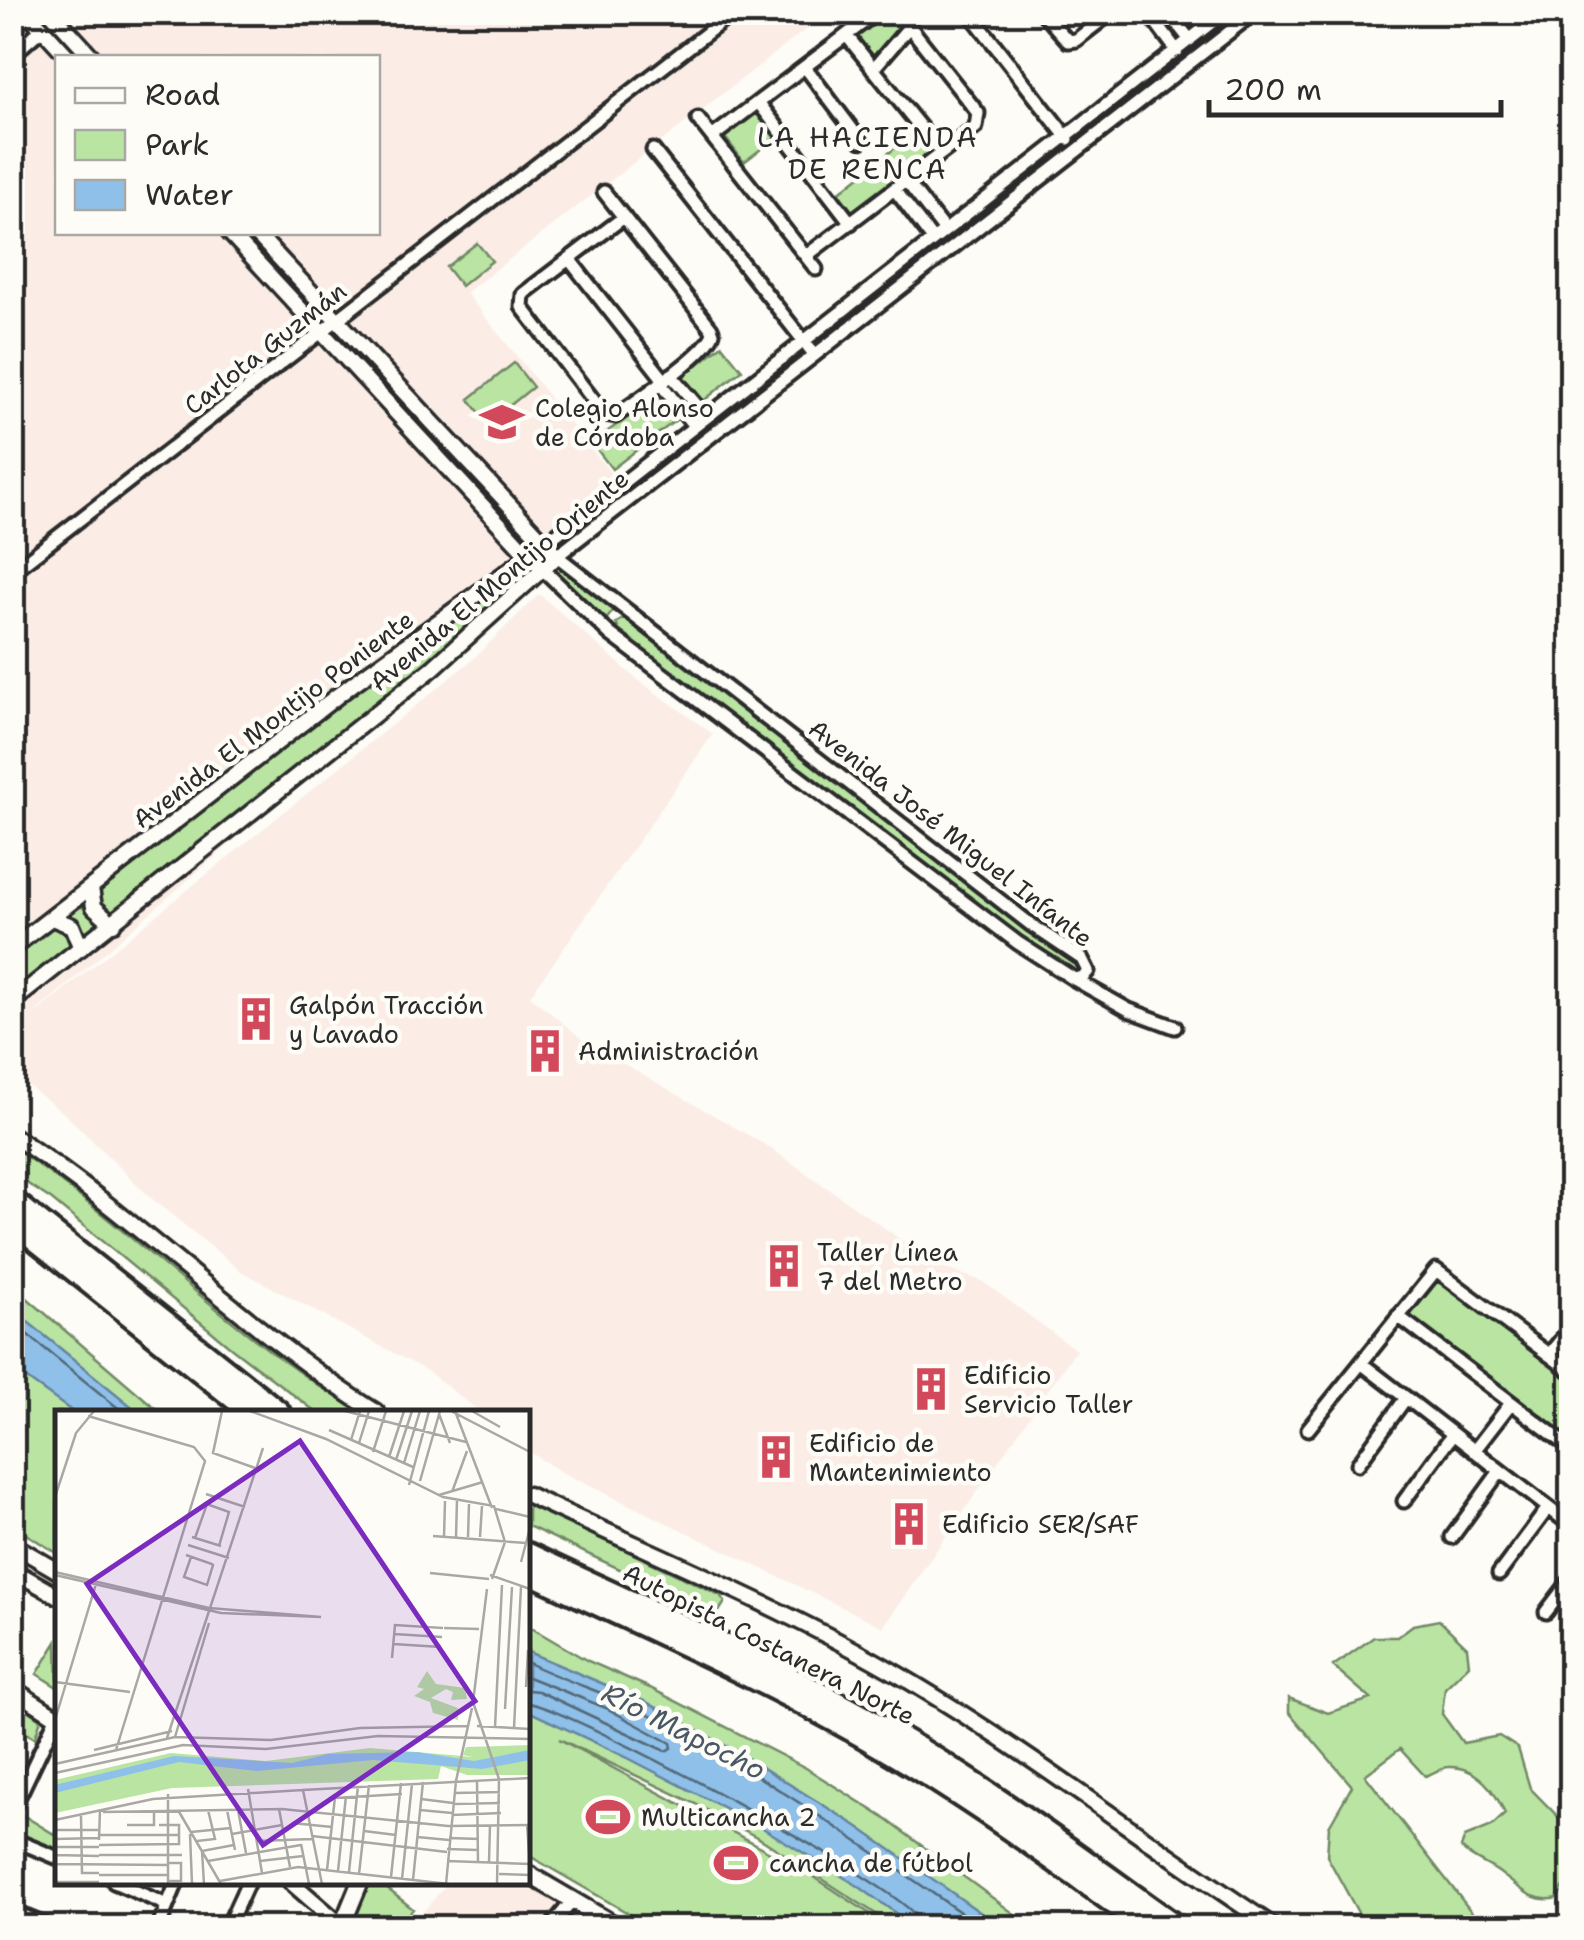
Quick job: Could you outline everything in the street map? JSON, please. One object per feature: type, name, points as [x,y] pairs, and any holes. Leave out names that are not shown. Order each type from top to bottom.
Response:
[{"type":"highway","points":[[12,1200],[277,1410]]},
{"type":"highway","points":[[12,1220],[249,1410]]},
{"type":"highway","name":"Autopista Costanera Norte","points":[[530,1555],[760,1663],[866,1718],[966,1778],[1082,1869],[1148,1928]]},
{"type":"highway","name":"Autopista Costanera Norte","points":[[530,1573],[810,1708],[1179,1928]]},
{"type":"highway","points":[[1082,1869],[1131,1928]]},
{"type":"highway","points":[[1082,1869],[1198,1928]]},
{"type":"main road","points":[[530,1875],[620,1928]]},
{"type":"main road","points":[[343,1927],[359,1885]]},
{"type":"street","points":[[27,12],[65,55]]},
{"type":"street","points":[[51,12],[89,55]]},
{"type":"street","name":"Carlota Guzmán","points":[[12,572],[734,12]]},
{"type":"street","points":[[712,138],[877,12]]},
{"type":"street","points":[[806,256],[907,182],[976,127],[979,120],[978,113],[898,12]]},
{"type":"street","points":[[969,12],[1078,151]]},
{"type":"street","points":[[1042,12],[1068,41],[1076,40],[1112,12]]},
{"type":"street","points":[[1148,12],[1177,51]]},
{"type":"street","points":[[1168,12],[1190,40]]},
{"type":"street","name":"Avenida El Montijo Poniente","points":[[12,948],[354,683],[529,556],[1226,12]]},
{"type":"street","name":"Avenida El Montijo Oriente","points":[[12,1002],[432,668],[557,556],[1255,12]]},
{"type":"street","points":[[873,69],[909,26]]},
{"type":"street","points":[[12,55],[42,29]]},
{"type":"street","points":[[846,36],[941,154]]},
{"type":"street","points":[[805,67],[861,141]]},
{"type":"street","points":[[758,102],[851,222]]},
{"type":"street","points":[[698,119],[816,269]]},
{"type":"street","points":[[653,150],[814,354]]},
{"type":"street","points":[[907,182],[945,230]]},
{"type":"street","points":[[895,190],[933,240]]},
{"type":"street","points":[[604,192],[624,217],[713,331],[711,342],[610,417],[522,307],[523,294],[624,217]]},
{"type":"street","name":"Avenida José Miguel Infante","points":[[232,235],[541,569],[610,634],[1018,944],[1074,979],[1087,974],[1088,966],[1082,958],[1030,924],[557,556],[259,235]]},
{"type":"street","points":[[568,259],[665,379],[694,426]]},
{"type":"street","points":[[665,379],[706,416]]},
{"type":"street","points":[[610,634],[615,618],[629,612]]},
{"type":"street","points":[[90,888],[94,907],[113,924]]},
{"type":"street","points":[[52,918],[72,926],[81,948]]},
{"type":"street","points":[[1074,979],[1129,1010],[1175,1027]]},
{"type":"street","points":[[12,1135],[80,1183],[264,1334],[373,1410]]},
{"type":"street","points":[[1308,1429],[1436,1270],[1572,1372]]},
{"type":"street","points":[[1398,1316],[1572,1449]]},
{"type":"street","points":[[1550,1355],[1572,1326]]},
{"type":"street","points":[[1361,1363],[1572,1526]]},
{"type":"street","points":[[1358,1464],[1406,1398]]},
{"type":"street","points":[[1474,1451],[1511,1402]]},
{"type":"street","points":[[1404,1501],[1453,1434]]},
{"type":"street","points":[[1452,1537],[1500,1471]]},
{"type":"street","points":[[530,1496],[798,1622],[900,1675],[1046,1767],[1276,1928]]},
{"type":"street","points":[[1499,1574],[1548,1508]]},
{"type":"street","points":[[12,1544],[55,1569]]},
{"type":"street","points":[[12,1570],[55,1594]]},
{"type":"street","points":[[1546,1612],[1572,1578]]},
{"type":"street","points":[[12,1688],[55,1715]]},
{"type":"street","points":[[12,1812],[55,1720]]},
{"type":"street","points":[[12,1838],[55,1857]]},
{"type":"street","points":[[121,1885],[167,1906]]},
{"type":"street","points":[[158,1928],[176,1885]]},
{"type":"street","points":[[228,1928],[247,1885]]},
{"type":"street","points":[[294,1885],[343,1927]]},
{"type":"street","points":[[550,1928],[573,1900]]},
{"type":"street","points":[[1248,1910],[1286,1928]]},
{"type":"street","points":[[12,1911],[52,1928]]},
{"type":"shaded area","points":[[12,13],[827,13],[466,293],[617,481],[560,558],[24,1022],[471,661],[539,594],[637,679],[713,734],[530,996],[586,1042],[769,1147],[940,1267],[982,1281],[1076,1350],[883,1627],[561,1472],[530,1452],[530,1410],[477,1410],[427,1371],[241,1271],[151,1198],[65,1114],[13,1074]]},
{"type":"shaded area","points":[[445,1885],[530,1885],[562,1903],[542,1927],[410,1928]]},
{"type":"green space","points":[[884,13],[893,13],[904,27],[874,63],[853,37]]},
{"type":"green space","points":[[757,111],[777,137],[744,162],[724,136]]},
{"type":"green space","points":[[914,133],[932,154],[855,216],[837,194]]},
{"type":"green space","points":[[1062,147],[1068,153],[822,344],[815,343],[815,339]]},
{"type":"green space","points":[[239,235],[252,235],[319,307],[320,312],[312,314]]},
{"type":"green space","points":[[477,243],[492,261],[461,286],[446,267]]},
{"type":"green space","points":[[347,340],[532,538],[529,546],[342,347]]},
{"type":"green space","points":[[722,345],[742,370],[702,402],[682,377]]},
{"type":"green space","points":[[801,349],[807,353],[805,357],[560,548],[553,543]]},
{"type":"green space","points":[[514,363],[533,387],[488,423],[469,399]]},
{"type":"green space","points":[[657,395],[676,420],[612,469],[592,443]]},
{"type":"green space","points":[[526,563],[532,571],[442,653],[115,915],[96,902],[95,896],[102,887]]},
{"type":"green space","points":[[561,566],[614,610],[604,622],[551,572],[553,567]]},
{"type":"green space","points":[[627,617],[1080,964],[1079,973],[1026,943],[620,633],[616,623]]},
{"type":"green space","points":[[79,904],[99,922],[86,933],[66,913]]},
{"type":"green space","points":[[56,923],[71,936],[72,945],[13,995],[13,953]]},
{"type":"green space","points":[[12,1147],[270,1351],[358,1410],[313,1410],[52,1200],[13,1174]]},
{"type":"green space","points":[[1440,1281],[1571,1382],[1571,1439],[1407,1314]]},
{"type":"green space","points":[[12,1285],[158,1410],[55,1410],[55,1552],[13,1526]]},
{"type":"green space","points":[[530,1505],[720,1595],[725,1602],[718,1613],[530,1527]]},
{"type":"green space","points":[[1439,1620],[1467,1647],[1469,1665],[1445,1688],[1442,1714],[1463,1743],[1499,1736],[1518,1748],[1530,1788],[1571,1830],[1571,1875],[1557,1898],[1541,1899],[1466,1852],[1461,1848],[1465,1837],[1492,1826],[1505,1814],[1496,1797],[1477,1776],[1459,1768],[1446,1767],[1425,1776],[1400,1749],[1365,1775],[1473,1914],[1476,1927],[1366,1927],[1327,1856],[1329,1826],[1352,1786],[1289,1712],[1289,1698],[1328,1713],[1371,1699],[1333,1666],[1374,1637],[1397,1637],[1413,1625]]},
{"type":"green space","points":[[530,1627],[588,1661],[650,1688],[806,1768],[883,1817],[1032,1927],[896,1927],[764,1841],[559,1739],[805,1871],[890,1927],[652,1927],[530,1856]]},
{"type":"green space","points":[[55,1645],[55,1686],[37,1674]]},
{"type":"green space","points":[[13,1700],[41,1719],[35,1738],[13,1725]]},
{"type":"green space","points":[[21,1814],[55,1835],[55,1859],[13,1834]]},
{"type":"green space","points":[[368,1885],[383,1885],[413,1909],[398,1927],[355,1927],[349,1923]]},
{"type":"water","points":[[12,1309],[135,1410],[70,1410],[13,1369]]},
{"type":"water","name":"Río Mapocho","points":[[530,1653],[646,1702],[739,1753],[857,1826],[1001,1927],[915,1927],[858,1886],[761,1827],[530,1712]]},
{"type":"place","name":"Colegio Alonso de Córdoba","points":[[502,422]]},
{"type":"place","name":"Galpón Tracción y Lavado","points":[[256,1019]]},
{"type":"place","name":"Administración","points":[[545,1051]]},
{"type":"place","name":"Taller Línea 7 del Metro","points":[[784,1266]]},
{"type":"place","name":"Edificio Servicio Taller","points":[[931,1389]]},
{"type":"place","name":"Edificio de Mantenimiento","points":[[776,1457]]},
{"type":"place","name":"Edificio SER/SAF","points":[[909,1524]]},
{"type":"place","name":"Multicancha 2","points":[[608,1817]]},
{"type":"place","name":"cancha de fútbol","points":[[736,1863]]},
{"type":"district","name":"LA HACIENDA DE RENCA","points":[[868,153]]}]
